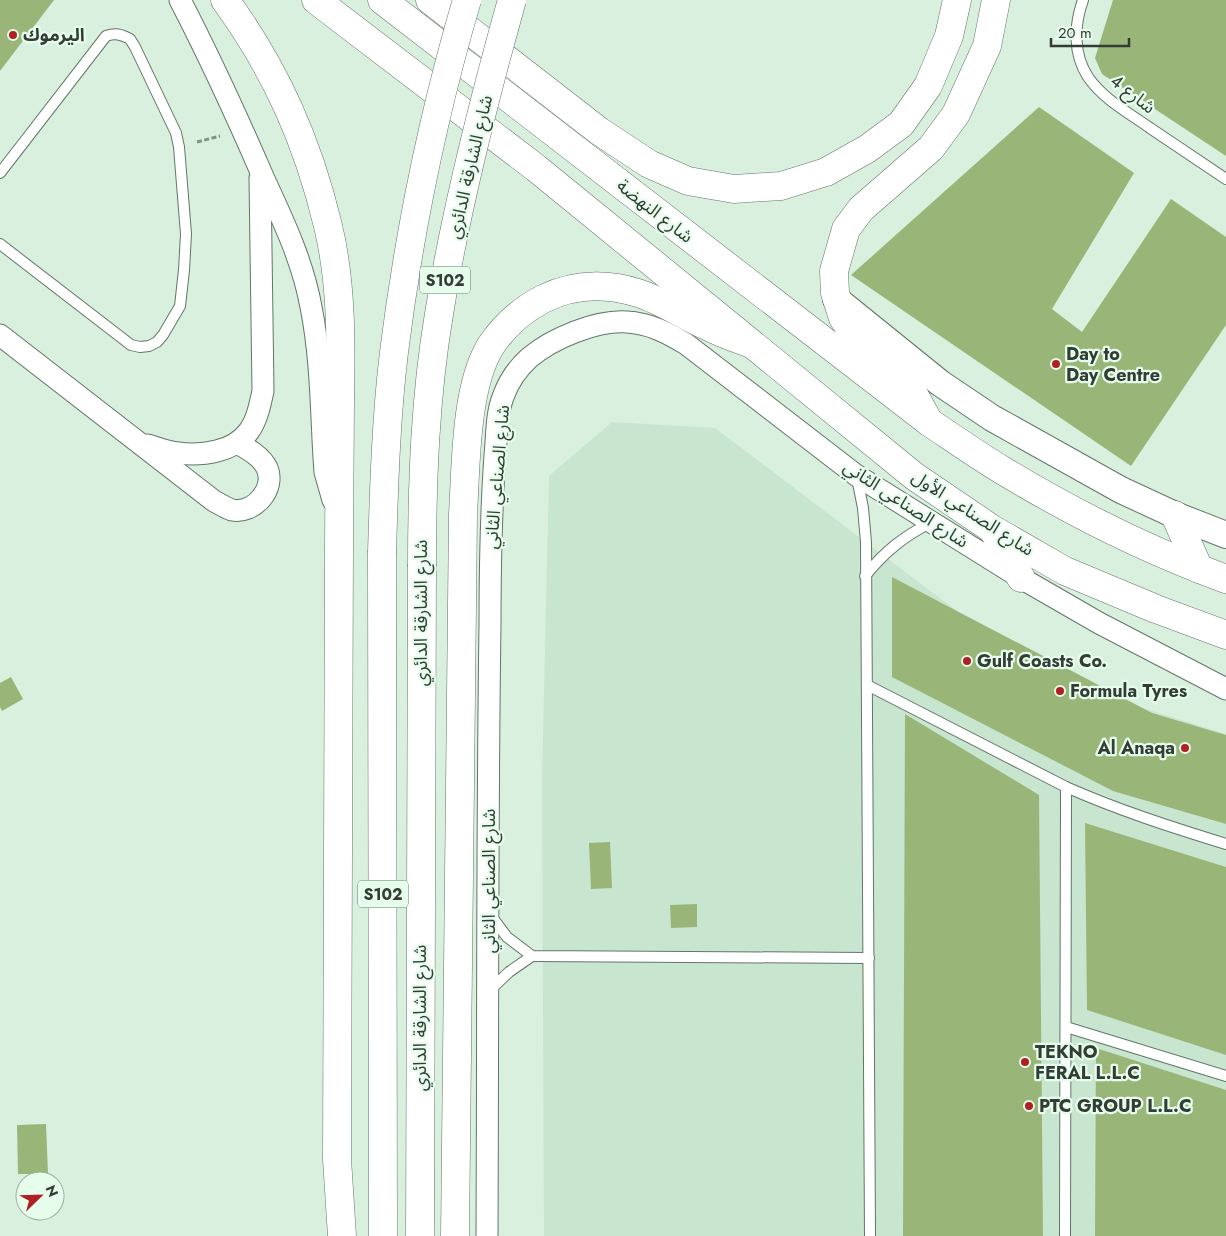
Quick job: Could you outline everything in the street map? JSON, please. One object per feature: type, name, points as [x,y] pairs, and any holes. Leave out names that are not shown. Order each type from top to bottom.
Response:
[{"type":"main road","points":[[226,0],[248,31],[266,62],[290,111],[312,168],[329,227],[339,288],[341,333],[337,1159],[342,1236]]},
{"type":"main road","points":[[316,0],[536,168],[749,343]]},
{"type":"main road","name":"شارع النهضة","points":[[382,0],[928,422]]},
{"type":"main road","name":"شارع الشارقة الدائري","points":[[383,1236],[382,553],[386,454],[394,354],[408,255],[449,60],[467,0]]},
{"type":"main road","name":"شارع الشارقة الدائري","points":[[420,1236],[423,466],[438,316],[460,205],[486,91],[512,0]]},
{"type":"main road","points":[[433,1],[598,131],[649,164],[688,181],[734,189],[781,186],[826,172],[867,149],[901,124],[928,86],[949,36],[957,0]]},
{"type":"main road","points":[[996,0],[987,46],[956,114],[931,148],[861,209],[846,229],[834,271],[834,293],[843,318],[855,336],[913,393],[928,422],[1002,470],[1071,510],[1199,569],[1226,579]]},
{"type":"main road","points":[[455,1236],[463,514],[470,412],[477,379],[490,348],[508,325],[530,306],[556,293],[584,286],[612,288],[638,293],[662,302],[706,326],[749,343]]},
{"type":"main road","name":"شارع الصناعي الأول","points":[[749,343],[914,476],[992,529],[1065,571],[1156,609],[1226,635]]},
{"type":"main road","points":[[1175,515],[1199,569]]},
{"type":"main road","points":[[992,529],[1021,578]]},
{"type":"street","points":[[180,0],[260,168],[295,250],[311,305],[321,373],[325,472],[339,513]]},
{"type":"street","points":[[141,444],[178,453],[198,454],[222,450],[238,443],[250,430],[259,411],[263,391],[260,168]]},
{"type":"street","points":[[836,299],[940,384],[992,418],[1121,490],[1175,515],[1226,535]]},
{"type":"street","name":"شارع الصناعي الثاني","points":[[487,1236],[489,678],[494,473],[502,399],[513,377],[530,358],[566,336],[609,323],[628,322],[649,326],[668,333],[686,344],[856,475],[1021,578],[1099,623],[1226,689]]},
{"type":"street","points":[[0,335],[214,501],[231,510],[242,510],[253,506],[262,498],[268,488],[269,477],[266,467],[259,457],[238,443]]},
{"type":"lane","name":"شارع 4","points":[[1083,0],[1076,32],[1079,56],[1088,77],[1103,94],[1122,109],[1226,179]]},
{"type":"lane","points":[[0,173],[99,43],[106,36],[114,34],[123,34],[130,39],[170,119],[179,147],[186,234],[180,306],[163,335],[156,342],[140,347],[131,345],[0,244]]},
{"type":"lane","points":[[856,475],[863,508],[866,542],[870,1236]]},
{"type":"lane","points":[[865,576],[895,544],[933,522]]},
{"type":"lane","points":[[867,685],[1066,787],[1130,813],[1226,844]]},
{"type":"lane","points":[[1065,1236],[1066,787]]},
{"type":"lane","points":[[489,912],[507,937],[532,956],[869,958]]},
{"type":"lane","points":[[489,991],[509,972],[532,956]]},
{"type":"lane","points":[[1066,1027],[1226,1076]]},
{"type":"path","points":[[179,147],[242,130]]},
{"type":"shaded area","points":[[612,422],[715,428],[1044,677],[1226,734],[1226,1236],[544,1236],[542,781],[549,476]]},
{"type":"building","name":"اليرموك","points":[[0,0],[54,0],[0,71]]},
{"type":"building","points":[[1113,0],[1226,0],[1226,156],[1102,74],[1095,58]]},
{"type":"building","points":[[1039,107],[1134,173],[1052,309],[1082,332],[1171,199],[1226,237],[1226,325],[1131,466],[851,275]]},
{"type":"building","points":[[892,577],[1152,713],[1226,735],[1226,824],[1113,791],[892,677]]},
{"type":"building","points":[[11,677],[23,699],[2,711],[0,707],[0,683]]},
{"type":"building","points":[[905,714],[1039,795],[1043,1236],[903,1236]]},
{"type":"building","points":[[1085,823],[1226,867],[1226,1055],[1087,1010]]},
{"type":"building","points":[[610,842],[612,888],[591,889],[589,843]]},
{"type":"building","points":[[697,904],[697,927],[671,928],[670,905]]},
{"type":"building","points":[[1096,1048],[1226,1090],[1226,1236],[1095,1236]]},
{"type":"building","points":[[46,1124],[48,1171],[18,1171],[17,1125]]},
{"type":"place","name":"اليرموك","points":[[13,35]]},
{"type":"place","name":"Day to Day Centre","points":[[1056,364]]},
{"type":"place","name":"Gulf Coasts Co.","points":[[967,661]]},
{"type":"place","name":"Formula Tyres","points":[[1060,691]]},
{"type":"place","name":"Al Anaqa","points":[[1185,748]]},
{"type":"place","name":"TEKNO FERAL L.L.C","points":[[1025,1062]]},
{"type":"place","name":"PTC GROUP L.L.C","points":[[1029,1106]]}]
